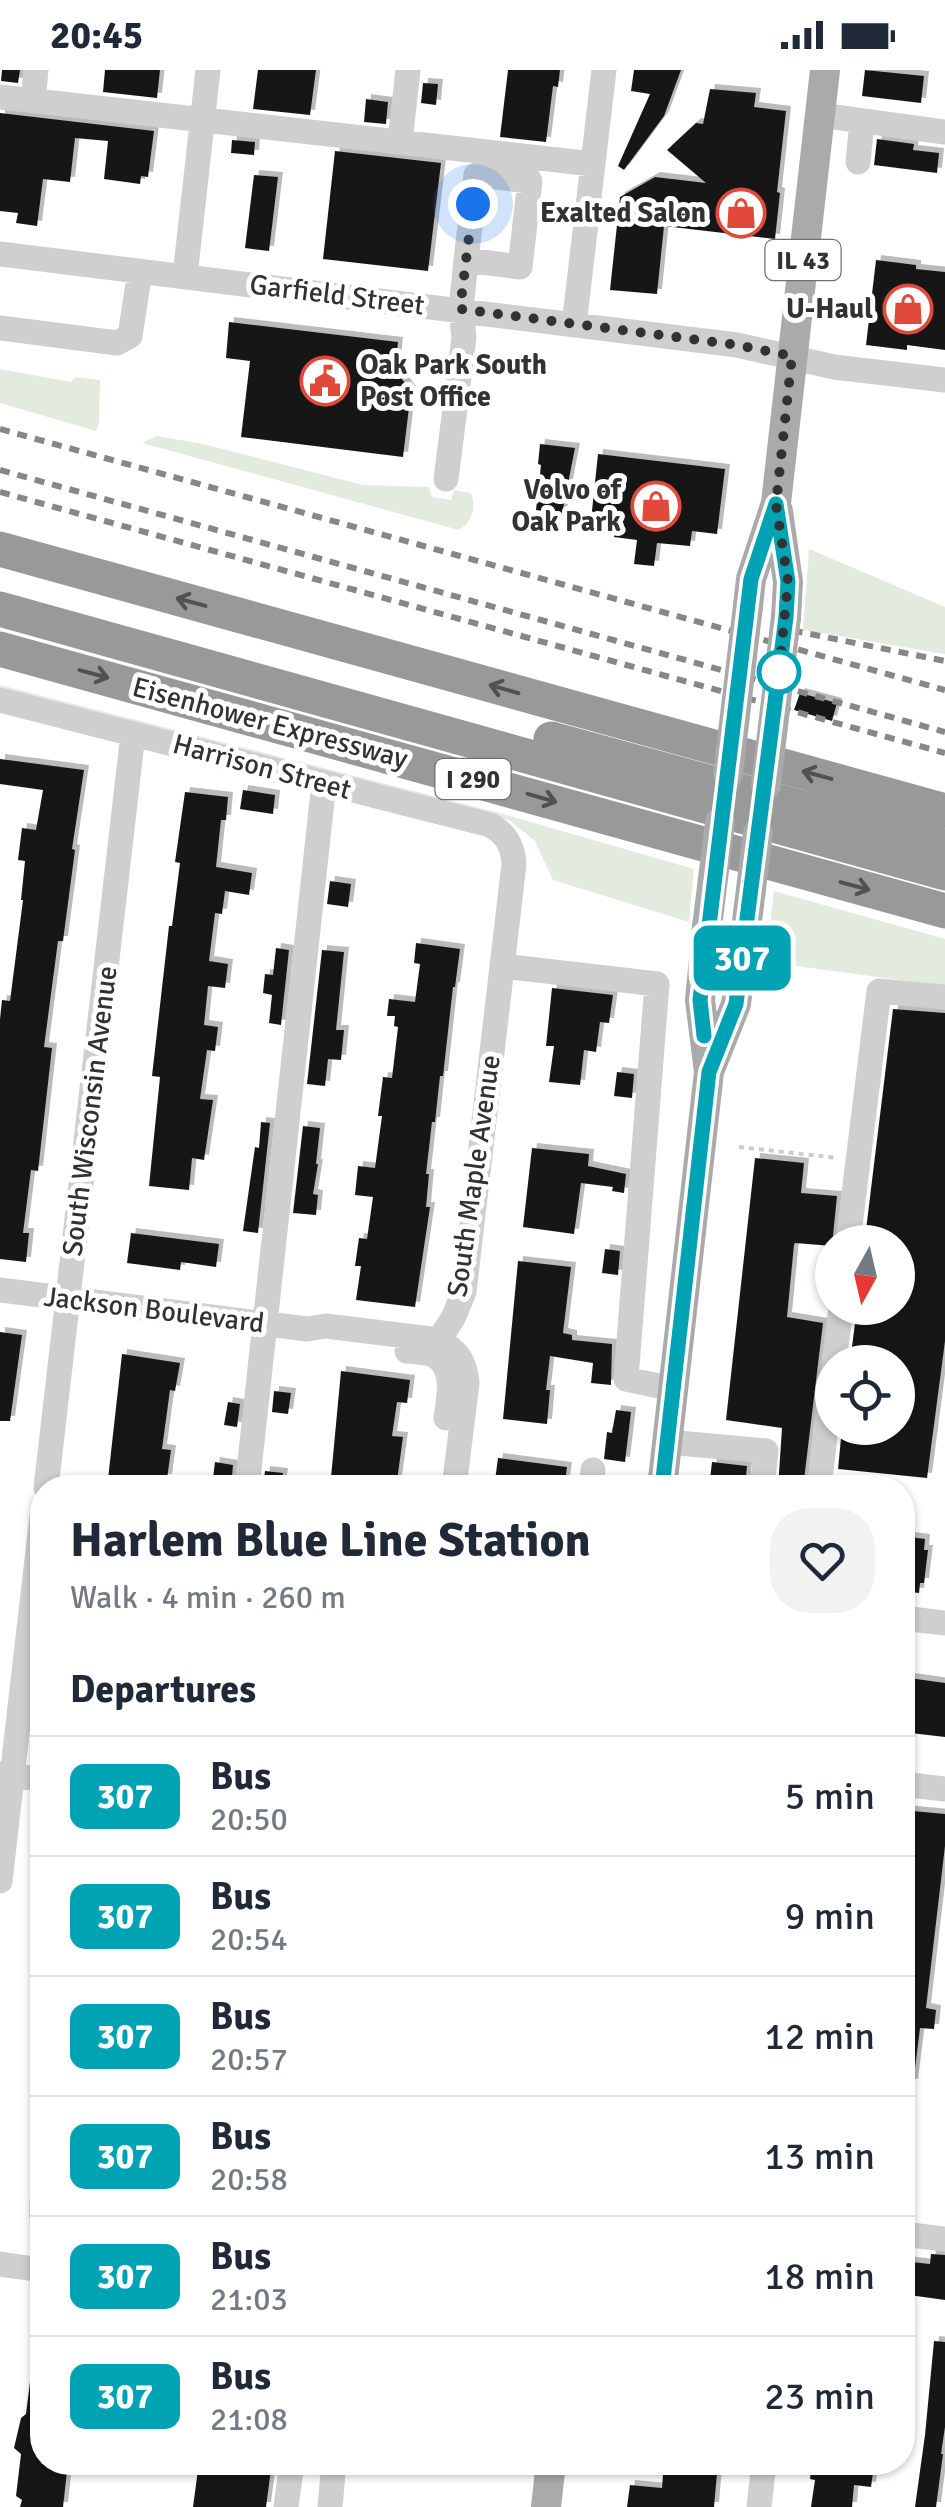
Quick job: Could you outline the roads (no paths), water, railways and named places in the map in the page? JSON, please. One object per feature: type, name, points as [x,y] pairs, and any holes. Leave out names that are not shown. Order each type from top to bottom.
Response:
[{"type":"highway","points":[[0,549],[945,811]]},
{"type":"highway","points":[[0,586],[724,799]]},
{"type":"highway","points":[[0,609],[762,809],[945,847]]},
{"type":"highway","name":"Eisenhower Expressway","points":[[0,649],[945,911]]},
{"type":"highway","points":[[762,809],[945,872]]},
{"type":"main road","name":"IL 43","points":[[663,1475],[709,1072],[700,1000],[707,927],[751,579],[776,504],[825,70]]},
{"type":"main road","name":"IL 43","points":[[709,1072],[736,1004],[786,617],[788,582],[776,504]]},
{"type":"main road","points":[[546,2507],[549,2475]]},
{"type":"street","points":[[33,100],[36,70]]},
{"type":"street","points":[[185,276],[208,70]]},
{"type":"street","points":[[400,142],[408,70]]},
{"type":"street","points":[[574,324],[604,70]]},
{"type":"street","points":[[0,97],[593,164]]},
{"type":"street","points":[[820,115],[945,132]]},
{"type":"street","points":[[858,162],[862,121]]},
{"type":"street","name":"Garfield Street","points":[[0,254],[460,309],[737,345],[792,356]]},
{"type":"street","points":[[446,479],[464,338],[460,309],[466,260]]},
{"type":"street","points":[[0,328],[117,342],[130,336],[140,271]]},
{"type":"street","points":[[792,356],[834,367],[945,380]]},
{"type":"street","name":"Harrison Street","points":[[0,700],[490,825],[500,830],[513,849]]},
{"type":"street","name":"South Wisconsin Avenue","points":[[48,1475],[133,734]]},
{"type":"street","points":[[248,1475],[324,783]]},
{"type":"street","name":"South Maple Avenue","points":[[434,1347],[464,1292],[513,849]]},
{"type":"street","points":[[502,966],[657,984],[626,1379],[673,1389]]},
{"type":"street","points":[[850,1225],[879,991],[945,998]]},
{"type":"street","name":"Jackson Boulevard","points":[[0,1290],[307,1329],[326,1326],[434,1347]]},
{"type":"street","points":[[440,1475],[450,1391],[444,1364],[434,1347],[452,1348],[466,1369],[456,1475]]},
{"type":"street","points":[[667,1442],[766,1451],[763,1475]]},
{"type":"street","points":[[820,1475],[824,1445]]},
{"type":"street","points":[[0,1881],[6,1775],[30,1602]]},
{"type":"street","points":[[915,1620],[945,1623]]},
{"type":"street","points":[[915,1785],[945,1788]]},
{"type":"street","points":[[915,2236],[945,2239]]},
{"type":"street","points":[[0,2264],[30,2268]]},
{"type":"street","points":[[286,2507],[290,2475]]},
{"type":"street","points":[[330,2507],[333,2475]]},
{"type":"street","points":[[759,2507],[763,2475]]},
{"type":"railway","points":[[0,429],[945,690]]},
{"type":"railway","points":[[0,470],[945,732]]},
{"type":"railway","points":[[0,492],[945,753]]},
{"type":"railway","points":[[775,627],[945,661]]},
{"type":"place","name":"Exalted Salon","points":[[741,213]]},
{"type":"place","name":"U-Haul","points":[[908,309]]},
{"type":"place","name":"Oak Park South Post Office","points":[[325,381]]},
{"type":"place","name":"Volvo of Oak Park","points":[[656,506]]}]
